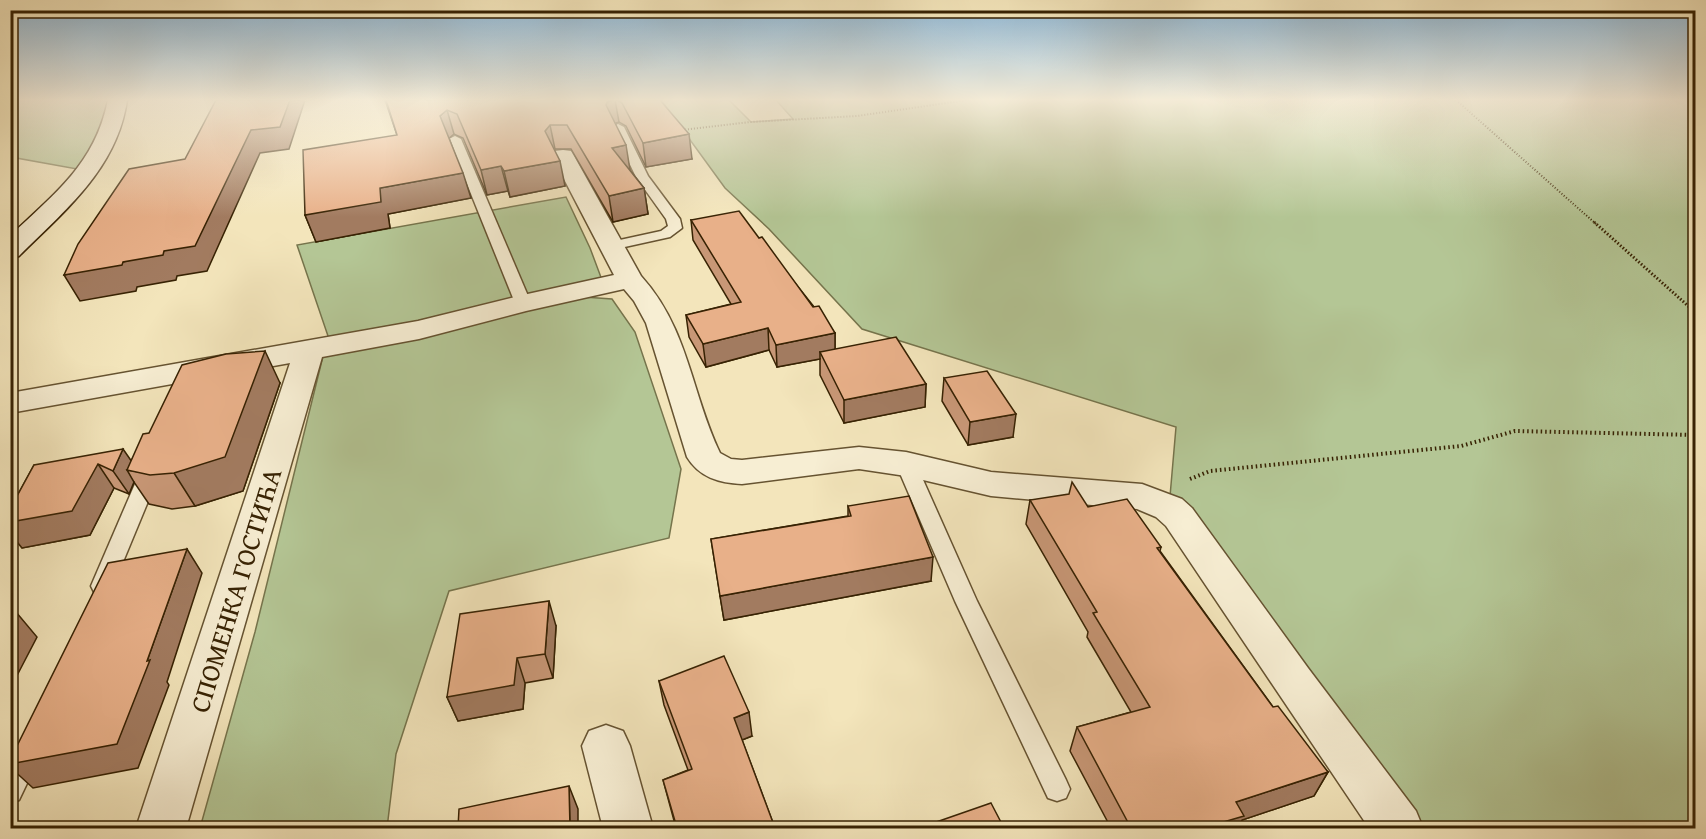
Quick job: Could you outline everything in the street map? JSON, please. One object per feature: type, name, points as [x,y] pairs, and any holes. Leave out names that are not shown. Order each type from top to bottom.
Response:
[{"type":"street","points":[[10,251],[88,171],[108,139]]},
{"type":"street","points":[[563,156],[630,280],[646,298],[660,323],[704,457],[716,468],[730,472],[758,471],[850,458],[906,464],[991,484],[1142,497],[1169,507],[1179,517],[1292,681],[1398,828]]},
{"type":"street","points":[[10,403],[189,383],[309,351],[441,325],[523,303],[630,280]]},
{"type":"street","name":"СПОМЕНКА ГОСТИЋА","points":[[161,828],[309,351]]},
{"type":"street","points":[[606,746],[628,828]]},
{"type":"lane","points":[[455,139],[523,303]]},
{"type":"lane","points":[[611,246],[665,234],[675,228],[673,219],[642,177],[623,139]]},
{"type":"lane","points":[[95,602],[161,449]]},
{"type":"lane","points":[[906,464],[966,601],[1057,789]]},
{"type":"lane","points":[[10,791],[39,731]]},
{"type":"path","points":[[1500,139],[1695,313]]},
{"type":"path","points":[[1169,507],[1185,481],[1210,471],[1461,446],[1515,431],[1695,435]]},
{"type":"green space","points":[[11,139],[105,139],[88,171],[11,157]]},
{"type":"green space","points":[[689,139],[1695,139],[1695,828],[1396,828],[1169,508],[1176,427],[862,329],[769,229],[725,188]]},
{"type":"green space","points":[[566,197],[590,248],[605,288],[584,297],[612,299],[635,332],[681,469],[669,538],[449,591],[396,754],[387,828],[200,828],[255,632],[328,336],[297,245]]},
{"type":"building","points":[[195,139],[247,139],[195,246],[164,251],[163,255],[123,262],[122,265],[64,275],[78,244],[129,169],[185,159]]},
{"type":"building","points":[[371,139],[449,139],[463,173],[380,188],[381,202],[305,215],[303,150]]},
{"type":"building","points":[[468,139],[549,139],[560,161],[504,171],[501,166],[481,170]]},
{"type":"building","points":[[575,139],[623,139],[626,145],[612,148],[644,188],[609,196]]},
{"type":"building","points":[[641,139],[663,139],[643,143]]},
{"type":"building","points":[[739,211],[759,238],[762,237],[813,307],[819,306],[835,333],[776,345],[768,328],[703,344],[686,315],[741,302],[691,220]]},
{"type":"building","points":[[896,337],[926,384],[844,400],[820,352]]},
{"type":"building","points":[[265,351],[225,457],[174,473],[150,475],[127,470],[143,434],[149,433],[182,365],[226,354]]},
{"type":"building","points":[[987,371],[1016,414],[970,422],[944,378]]},
{"type":"building","points":[[123,449],[113,471],[98,464],[72,511],[10,522],[10,509],[34,465]]},
{"type":"building","points":[[1072,482],[1088,507],[1127,499],[1161,547],[1157,548],[1273,707],[1278,706],[1328,772],[1236,802],[1244,816],[1203,828],[1131,828],[1077,727],[1150,707],[1093,613],[1097,612],[1030,500],[1069,494]]},
{"type":"building","points":[[909,496],[933,557],[720,596],[711,539],[851,516],[848,506]]},
{"type":"building","points":[[187,549],[147,661],[150,660],[117,744],[10,764],[108,563]]},
{"type":"building","points":[[549,601],[545,654],[517,658],[514,685],[447,697],[460,614]]},
{"type":"building","points":[[16,612],[10,623],[10,613]]},
{"type":"building","points":[[724,656],[749,712],[734,718],[775,828],[677,828],[663,780],[692,769],[659,681]]},
{"type":"building","points":[[569,786],[570,828],[458,828],[459,809]]},
{"type":"building","points":[[991,803],[1004,828],[919,828]]}]
